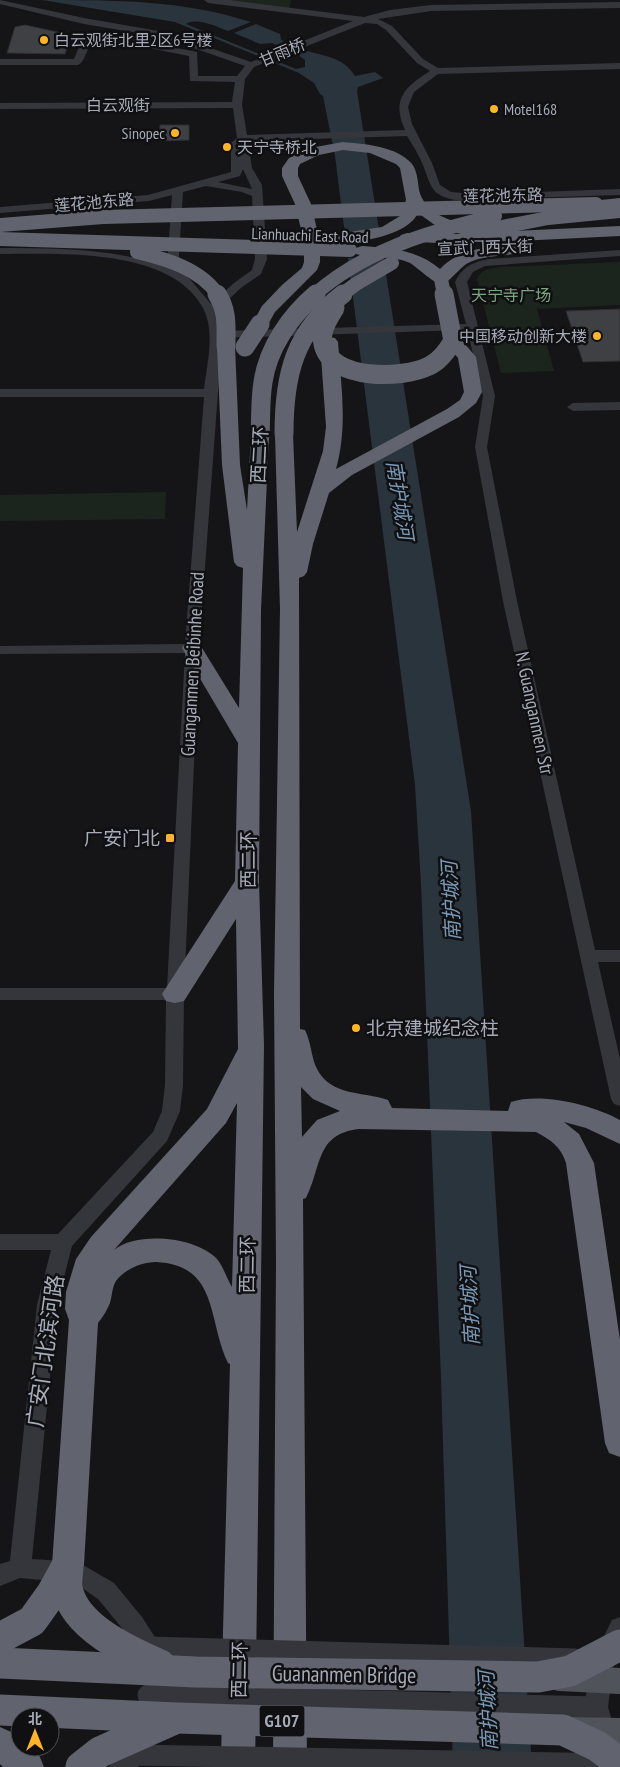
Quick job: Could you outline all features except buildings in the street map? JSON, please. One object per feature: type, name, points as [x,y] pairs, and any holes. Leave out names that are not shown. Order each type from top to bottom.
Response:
[{"type":"highway","points":[[290,608],[303,544],[332,451],[335,427],[331,333],[322,264],[312,242],[303,204],[290,176],[290,168],[294,161],[312,144],[373,149],[393,156],[407,167],[412,207],[397,226],[366,235],[346,244]]},
{"type":"highway","name":"西二环","points":[[238,1767],[251,1045],[248,882],[251,610],[262,386],[266,367],[283,330],[299,311],[342,273],[382,252],[454,226],[514,212],[620,203]]},
{"type":"highway","points":[[0,226],[59,219],[344,212],[537,204],[596,204]]},
{"type":"highway","points":[[412,207],[427,213],[434,220],[452,229],[488,232],[620,230]]},
{"type":"highway","name":"西二环","points":[[290,1767],[290,1262],[287,994],[290,608],[284,434],[285,386],[291,361],[302,336],[316,318],[351,287],[390,264],[458,236],[548,218],[620,212]]},
{"type":"highway","name":"Lianhuachi East Road","points":[[0,226],[166,230],[346,244]]},
{"type":"highway","name":"Lianhuachi East Road","points":[[0,239],[346,244],[620,230]]},
{"type":"highway","points":[[84,241],[151,255],[181,266],[200,278],[218,295],[226,314],[221,341],[218,389],[231,465],[251,610]]},
{"type":"highway","points":[[218,389],[268,310],[281,295],[310,270],[312,242]]},
{"type":"highway","name":"宣武门西大街","points":[[346,244],[556,246],[620,242]]},
{"type":"highway","points":[[320,490],[345,471],[453,413],[467,403],[473,392],[467,357],[453,341],[441,279],[411,256],[346,244]]},
{"type":"highway","points":[[441,279],[447,269],[454,263],[468,257],[491,252],[556,246]]},
{"type":"highway","points":[[342,295],[323,331],[323,344],[326,352],[342,366],[371,374],[404,373],[420,370],[446,352],[453,341]]},
{"type":"highway","points":[[192,648],[249,743]]},
{"type":"highway","points":[[175,994],[248,882]]},
{"type":"highway","points":[[287,994],[300,1055],[309,1079],[325,1093],[346,1103],[398,1113]]},
{"type":"highway","points":[[174,1671],[122,1648],[98,1632],[82,1615],[67,1591],[84,1320],[79,1309],[80,1292],[86,1268],[101,1245],[217,1116],[251,1045]]},
{"type":"highway","points":[[290,1262],[293,1202],[303,1165],[315,1136],[334,1123],[398,1113],[586,1115],[620,1133]]},
{"type":"highway","points":[[543,1114],[574,1145],[580,1163],[615,1358],[620,1443]]},
{"type":"highway","points":[[84,1320],[95,1304],[103,1275],[127,1256],[148,1250],[170,1250],[191,1257],[207,1268],[222,1296],[245,1378]]},
{"type":"highway","points":[[0,1638],[32,1621],[52,1594],[68,1565]]},
{"type":"highway","name":"Guananmen Bridge","points":[[0,1663],[174,1671],[538,1677],[570,1672],[611,1652]]},
{"type":"highway","name":"G107","points":[[0,1710],[177,1718],[563,1730]]},
{"type":"highway","points":[[81,1767],[100,1752],[177,1718]]},
{"type":"highway","points":[[563,1730],[597,1746],[616,1765]]},
{"type":"highway","points":[[0,1744],[8,1748],[27,1767]]},
{"type":"main road","points":[[538,1677],[620,1681]]},
{"type":"main road","points":[[563,1730],[620,1731]]},
{"type":"street","points":[[208,0],[379,22],[389,28],[420,61],[436,71]]},
{"type":"street","points":[[289,11],[291,0]]},
{"type":"street","points":[[0,1],[84,21],[164,34],[251,65],[240,80],[237,105],[247,168],[257,185],[261,259],[257,272],[238,285],[210,311]]},
{"type":"street","points":[[364,20],[430,4],[620,5]]},
{"type":"street","name":"甘雨桥","points":[[251,65],[312,39],[364,20]]},
{"type":"street","points":[[0,62],[78,62],[84,42],[96,35],[194,54],[193,80],[240,80]]},
{"type":"street","points":[[243,138],[312,144],[410,133],[404,112],[405,99],[417,84],[436,71],[620,66]]},
{"type":"street","name":"白云观街","points":[[0,106],[237,105]]},
{"type":"street","name":"莲花池东路","points":[[410,133],[427,163],[434,186],[441,192],[476,198],[620,192]]},
{"type":"street","name":"莲花池东路","points":[[0,210],[141,199],[236,174],[238,168],[236,143],[243,138]]},
{"type":"street","points":[[200,184],[244,189],[258,195]]},
{"type":"street","points":[[172,272],[178,190]]},
{"type":"street","points":[[0,251],[74,251],[137,260],[172,272],[192,287],[210,311],[221,341],[472,326]]},
{"type":"street","name":"N. Guanganmen Str","points":[[620,253],[516,259],[474,265],[465,272],[461,282],[489,396],[481,448],[510,601],[620,1099]]},
{"type":"street","points":[[192,287],[228,289],[238,285]]},
{"type":"street","points":[[0,393],[218,389]]},
{"type":"street","name":"Guanganmen Beibinhe Road","points":[[175,994],[192,648],[218,389]]},
{"type":"street","points":[[573,407],[620,406]]},
{"type":"street","points":[[0,650],[192,648]]},
{"type":"street","points":[[588,956],[620,956]]},
{"type":"street","points":[[0,994],[175,994]]},
{"type":"street","name":"广安门北滨河路","points":[[10,1572],[47,1305],[63,1242],[161,1136],[171,1111],[174,1085],[175,994]]},
{"type":"street","points":[[0,1242],[63,1242]]},
{"type":"street","points":[[10,1572],[78,1573],[106,1591],[134,1625],[148,1647],[148,1695],[127,1761],[616,1765],[596,1707],[611,1652],[620,1628]]},
{"type":"street","points":[[148,1647],[611,1652]]},
{"type":"street","points":[[148,1695],[596,1707]]},
{"type":"green space","points":[[208,0],[291,0],[289,11]]},
{"type":"green space","name":"天宁寺广场","points":[[620,262],[620,305],[537,309],[554,371],[501,373],[477,279],[481,273],[500,267]]},
{"type":"green space","points":[[166,492],[165,519],[0,521],[0,495]]},
{"type":"water","name":"南护城河","points":[[42,0],[122,1],[200,9],[251,22],[228,31],[201,22],[186,24],[296,69],[305,67],[305,60],[297,54],[272,43],[260,44],[234,33],[256,24],[280,34],[281,40],[296,47],[341,62],[355,76],[375,72],[383,78],[358,87],[357,91],[471,811],[532,1767],[453,1767],[441,1378],[421,884],[415,785],[335,156],[323,96],[314,83],[299,73],[175,22]]},
{"type":"pier","points":[[342,231],[382,232],[386,257],[345,258]]},
{"type":"place","name":"白云观街北里2区6号楼","points":[[44,40]]},
{"type":"place","name":"Motel168","points":[[494,109]]},
{"type":"place","name":"Sinopec","points":[[175,133]]},
{"type":"place","name":"天宁寺桥北","points":[[227,147]]},
{"type":"place","name":"中国移动创新大楼","points":[[597,336]]},
{"type":"place","name":"广安门北","points":[[170,838]]},
{"type":"place","name":"北京建城纪念柱","points":[[356,1028]]}]
